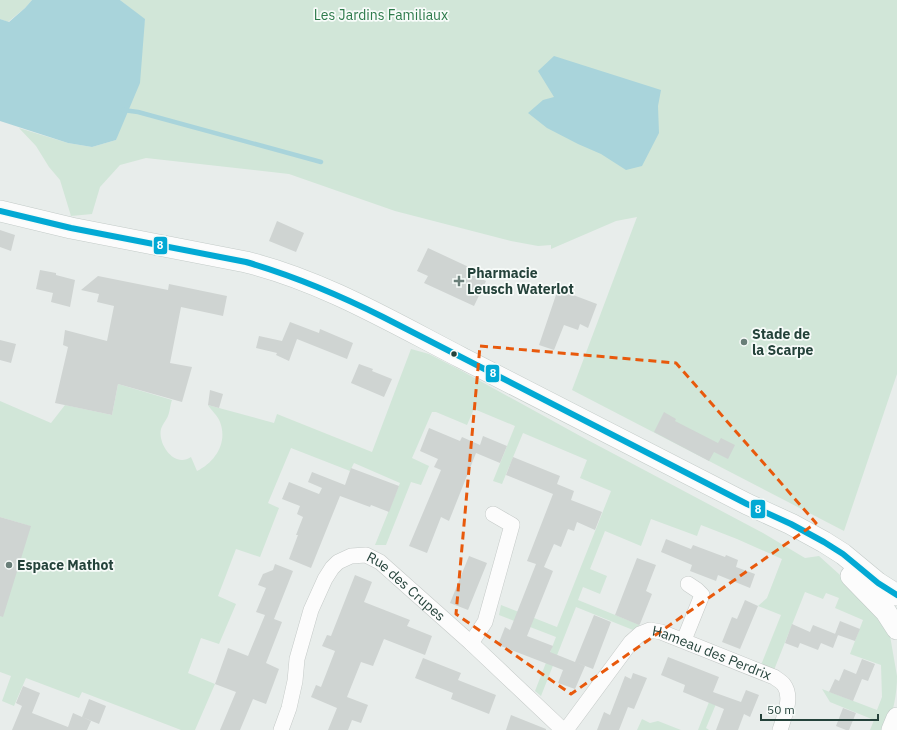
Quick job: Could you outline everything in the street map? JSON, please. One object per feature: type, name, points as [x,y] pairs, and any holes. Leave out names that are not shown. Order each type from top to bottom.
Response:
[{"type":"main road","points":[[0,211],[71,228],[246,262],[270,268],[314,283],[380,315],[747,504],[791,524],[843,554],[878,583],[897,594]]},
{"type":"main road","points":[[747,504],[829,556],[875,600],[886,612],[897,629]]},
{"type":"main road","points":[[892,730],[897,718]]},
{"type":"street","points":[[471,643],[485,622],[512,526],[493,514]]},
{"type":"street","name":"Rue des Crupes","points":[[280,730],[288,708],[295,681],[297,660],[311,610],[325,578],[338,562],[351,556],[366,555],[380,562],[471,643],[564,730]]},
{"type":"street","points":[[684,640],[702,595],[688,584]]},
{"type":"street","name":"Hameau des Perdrix","points":[[564,730],[631,642],[640,634],[650,630],[684,640],[774,677],[784,686],[788,694],[788,702],[780,730]]},
{"type":"highlighted area","points":[[480,346],[676,363],[816,523],[571,694],[456,614]]},
{"type":"green space","points":[[0,0],[32,0],[8,22],[0,19]]},
{"type":"green space","name":"Les Jardins Familiaux","points":[[120,0],[897,0],[897,374],[844,531],[572,390],[637,217],[616,221],[551,249],[551,245],[538,246],[511,241],[395,211],[289,174],[146,158],[120,165],[100,187],[92,214],[71,216],[60,180],[49,167],[36,146],[19,128],[68,143],[92,147],[116,140],[145,20]]},
{"type":"green space","points":[[411,349],[429,354],[462,371],[582,437],[763,533],[805,558],[819,556],[860,593],[889,630],[897,683],[891,717],[886,730],[870,730],[874,720],[830,702],[822,689],[877,710],[882,697],[881,665],[850,654],[863,620],[835,608],[839,598],[826,593],[823,599],[805,592],[774,670],[761,665],[781,615],[758,606],[767,598],[782,559],[701,525],[697,536],[651,519],[641,546],[605,531],[590,569],[607,576],[600,594],[583,587],[578,600],[640,625],[633,630],[576,607],[541,696],[535,691],[556,637],[499,615],[501,605],[557,627],[611,491],[580,478],[587,460],[523,433],[502,484],[493,481],[515,426],[474,409],[467,425],[436,412],[432,412],[412,458],[429,466],[421,485],[411,482],[386,545],[375,545],[400,483],[354,463],[350,471],[291,448],[268,503],[279,508],[260,557],[236,549],[218,596],[236,604],[219,644],[201,638],[188,673],[215,684],[195,730],[181,730],[82,692],[79,698],[26,678],[14,706],[2,701],[11,676],[0,672],[0,604],[30,526],[0,517],[0,401],[51,423],[65,405],[112,415],[118,384],[172,400],[168,416],[161,429],[161,439],[166,449],[173,457],[184,460],[191,457],[197,471],[214,457],[221,444],[222,430],[219,420],[208,405],[274,423],[277,414],[372,452]]},
{"type":"green space","points":[[709,702],[716,704],[706,728],[709,730],[698,730]]},
{"type":"green space","points":[[642,719],[650,723],[658,721],[681,730],[637,730]]},
{"type":"water","points":[[32,0],[120,0],[145,19],[140,83],[116,140],[92,147],[68,143],[0,121],[0,19],[9,22]]},
{"type":"water","points":[[554,56],[661,90],[658,106],[659,133],[642,166],[626,170],[601,154],[547,128],[528,113],[543,100],[554,97],[538,71]]},
{"type":"building","points":[[277,221],[304,233],[296,252],[269,241]]},
{"type":"building","points":[[0,230],[15,235],[11,251],[0,247]]},
{"type":"building","points":[[428,248],[473,269],[471,274],[486,281],[474,306],[424,283],[428,276],[417,271]]},
{"type":"building","points":[[40,270],[56,273],[56,275],[75,280],[70,307],[51,302],[53,293],[36,289]]},
{"type":"building","points":[[98,276],[168,290],[169,284],[227,296],[223,316],[181,307],[170,363],[192,367],[182,402],[118,384],[112,415],[55,403],[68,347],[63,345],[65,330],[107,341],[114,306],[97,302],[99,294],[81,290]]},
{"type":"building","points":[[560,290],[597,304],[588,328],[580,324],[578,330],[564,325],[554,350],[539,345],[557,292],[560,293]]},
{"type":"building","points":[[290,322],[319,333],[320,329],[353,343],[347,359],[297,339],[289,361],[276,355],[277,353],[256,348],[259,336],[282,341]]},
{"type":"building","points":[[0,340],[16,344],[11,363],[0,360]]},
{"type":"building","points":[[359,364],[373,369],[372,371],[392,379],[384,397],[351,383]]},
{"type":"building","points":[[210,390],[223,394],[219,408],[208,405]]},
{"type":"building","points":[[664,412],[676,419],[675,421],[718,443],[721,438],[735,445],[728,459],[714,452],[709,461],[654,432]]},
{"type":"building","points":[[429,428],[460,441],[462,437],[480,445],[483,436],[507,446],[500,463],[476,453],[449,521],[441,517],[427,553],[409,546],[441,470],[434,467],[438,459],[420,451]]},
{"type":"building","points":[[513,457],[560,476],[557,484],[574,491],[571,500],[602,512],[595,530],[577,522],[574,531],[568,529],[561,547],[554,544],[544,567],[553,571],[527,636],[553,646],[550,652],[585,666],[575,689],[558,683],[563,670],[498,645],[505,627],[510,630],[536,564],[527,561],[553,494],[506,475]]},
{"type":"building","points":[[351,468],[399,486],[389,512],[340,496],[311,568],[289,559],[303,517],[297,514],[300,506],[282,499],[289,482],[319,494],[322,488],[308,482],[312,472],[345,485]]},
{"type":"building","name":"Espace Mathot","points":[[0,517],[31,526],[3,617],[0,616]]},
{"type":"building","points":[[666,539],[691,549],[693,545],[725,557],[726,555],[738,560],[736,567],[755,574],[750,588],[718,575],[716,581],[690,571],[692,565],[661,552]]},
{"type":"building","points":[[469,556],[487,563],[468,610],[450,603]]},
{"type":"building","points":[[637,558],[656,565],[646,591],[652,594],[639,625],[615,615]]},
{"type":"building","points":[[275,564],[293,571],[274,619],[282,622],[266,663],[279,669],[266,704],[253,699],[240,730],[220,730],[236,692],[215,684],[228,648],[248,656],[265,615],[256,612],[266,588],[258,585],[263,574],[273,570]]},
{"type":"building","points":[[355,575],[372,582],[364,602],[410,620],[407,626],[432,636],[425,655],[384,639],[373,666],[361,662],[347,697],[368,705],[361,723],[352,720],[348,730],[328,730],[337,708],[311,697],[316,685],[321,687],[335,651],[322,646],[327,635],[331,636]]},
{"type":"building","points":[[745,600],[758,606],[740,649],[722,642],[732,617],[737,619]]},
{"type":"building","points":[[594,615],[611,622],[593,669],[575,662]]},
{"type":"building","points":[[840,621],[860,629],[855,641],[835,634]]},
{"type":"building","points":[[792,624],[810,632],[813,625],[838,635],[833,648],[821,643],[818,650],[800,643],[798,648],[785,643]]},
{"type":"building","points":[[668,657],[719,677],[713,692],[741,702],[746,690],[759,695],[750,717],[744,714],[738,730],[716,730],[724,709],[683,692],[685,685],[661,675]]},
{"type":"building","points":[[423,658],[461,673],[458,680],[496,695],[489,714],[451,699],[453,693],[415,678]]},
{"type":"building","points":[[862,659],[875,664],[868,681],[862,679],[853,701],[829,692],[835,679],[839,681],[844,669],[856,674]]},
{"type":"building","points":[[633,673],[647,678],[634,709],[628,707],[619,730],[597,730],[604,712],[610,715],[625,676],[631,679]]},
{"type":"building","points":[[23,686],[40,693],[32,713],[68,727],[73,713],[91,721],[87,730],[12,730],[22,706],[16,703]]},
{"type":"building","points":[[89,699],[106,706],[99,724],[82,717]]},
{"type":"building","points":[[843,708],[856,713],[849,730],[836,726]]},
{"type":"building","points":[[511,715],[546,729],[546,730],[506,730]]},
{"type":"waterway","points":[[123,110],[138,112],[321,162]]},
{"type":"transit line","name":"8","points":[[0,211],[71,228],[246,262],[281,273],[350,301],[747,504],[791,524],[843,554],[878,583],[897,595]]},
{"type":"place","name":"Pharmacie Leusch Waterlot","points":[[459,281]]},
{"type":"place","name":"Stade de la Scarpe","points":[[744,342]]},
{"type":"place","name":"Espace Mathot","points":[[9,565]]}]
